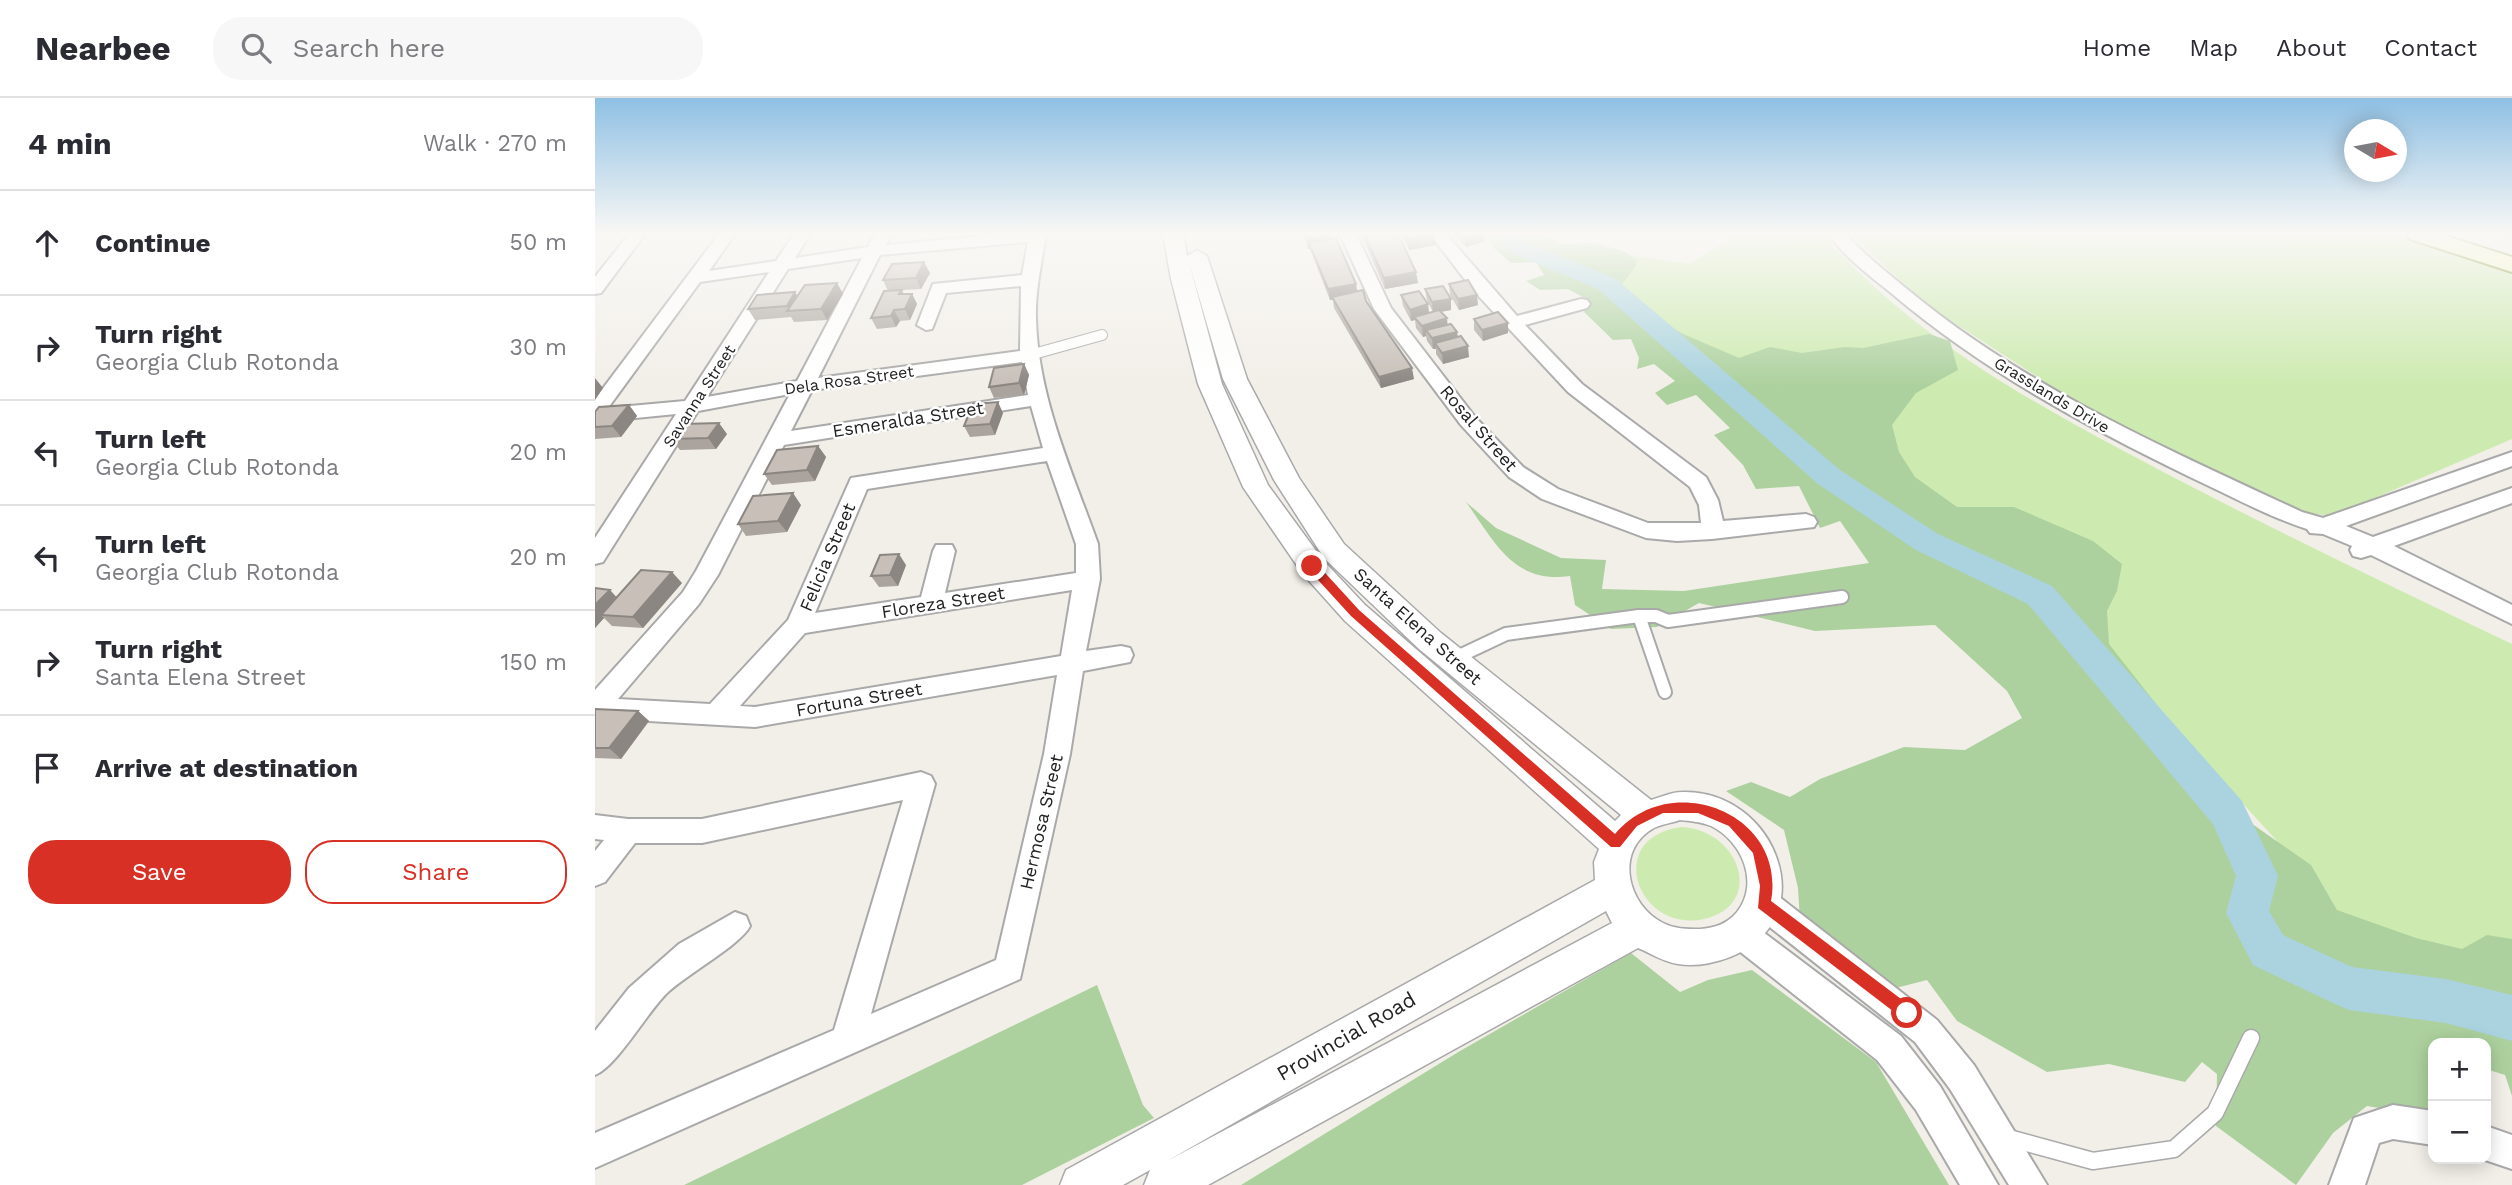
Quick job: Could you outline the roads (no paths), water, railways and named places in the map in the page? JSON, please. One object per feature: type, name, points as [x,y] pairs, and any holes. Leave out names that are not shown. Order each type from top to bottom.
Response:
[{"type":"street","points":[[595,415],[689,285]]},
{"type":"street","name":"Savanna Street","points":[[595,556],[770,285]]},
{"type":"street","points":[[595,708],[691,598],[858,285]]},
{"type":"street","points":[[926,325],[939,288],[976,285]]},
{"type":"street","name":"Hermosa Street","points":[[595,1151],[1009,969],[1057,754],[1088,579],[1087,544],[1056,453],[1030,355],[1027,319],[1029,285]]},
{"type":"street","name":"Santa Elena Street","points":[[1183,285],[1210,384],[1256,487],[1312,566],[1355,613],[1616,842]]},
{"type":"street","name":"Santa Elena Street","points":[[1204,285],[1235,379],[1287,480],[1334,551],[1452,660],[1644,814]]},
{"type":"street","name":"Rosal Street","points":[[1377,285],[1468,421],[1516,472],[1569,503],[1646,530],[1711,531],[1806,522]]},
{"type":"street","points":[[1470,285],[1514,322],[1575,388],[1698,482],[1709,499],[1713,516],[1711,531]]},
{"type":"street","name":"Grasslands Drive","points":[[1892,285],[1917,308],[1999,365],[2088,420],[2512,615]]},
{"type":"street","points":[[1514,322],[1581,304]]},
{"type":"street","name":"Dela Rosa Street","points":[[595,415],[694,406],[806,385],[1030,355]]},
{"type":"street","name":"Esmeralda Street","points":[[776,440],[1040,399]]},
{"type":"street","name":"Felicia Street","points":[[715,716],[798,625],[859,483],[1056,453]]},
{"type":"street","points":[[2310,524],[2512,459]]},
{"type":"street","points":[[2364,549],[2512,495]]},
{"type":"street","name":"Grasslands Drive","points":[[2364,549],[2512,626]]},
{"type":"street","points":[[932,604],[944,551]]},
{"type":"street","name":"Floreza Street","points":[[798,625],[1088,579]]},
{"type":"street","name":"Fortuna Street","points":[[595,708],[755,717],[1073,661],[1121,655]]},
{"type":"street","points":[[595,827],[628,831],[702,831],[921,783],[848,1038]]},
{"type":"street","points":[[1689,806],[1717,813],[1734,822],[1759,850],[1766,877],[1763,903],[1758,914],[1740,933],[1720,943],[1697,947],[1666,943],[1639,928],[1622,910],[1612,889],[1609,865],[1616,842],[1623,831],[1644,814],[1661,808],[1689,806]]},
{"type":"street","points":[[595,873],[628,831]]},
{"type":"street","name":"Provincial Road","points":[[1081,1185],[1222,1108],[1456,972],[1612,889]]},
{"type":"street","points":[[1763,903],[1926,1031],[1962,1077],[2029,1185]]},
{"type":"street","points":[[595,1059],[629,1008],[659,977],[687,954],[735,926]]},
{"type":"street","points":[[1165,1185],[1639,928]]},
{"type":"street","points":[[1740,933],[1889,1048],[1928,1098],[1980,1185]]},
{"type":"street","points":[[2347,1185],[2366,1130],[2393,1122],[2428,1127]]},
{"type":"street","points":[[2491,1145],[2512,1152]]},
{"type":"lane","name":"Dela Rosa Street","points":[[1030,355],[1102,335]]},
{"type":"lane","points":[[1452,660],[1506,634],[1639,616],[1656,616],[1668,621],[1842,597]]},
{"type":"lane","points":[[1639,616],[1665,692]]},
{"type":"lane","points":[[1998,1135],[2093,1161],[2174,1149],[2215,1113],[2251,1038]]},
{"type":"waterway","points":[[1608,285],[1829,477],[1927,542],[2040,595],[2228,813],[2257,876],[2247,913],[2268,950],[2349,988],[2446,1001],[2512,1018]]}]
